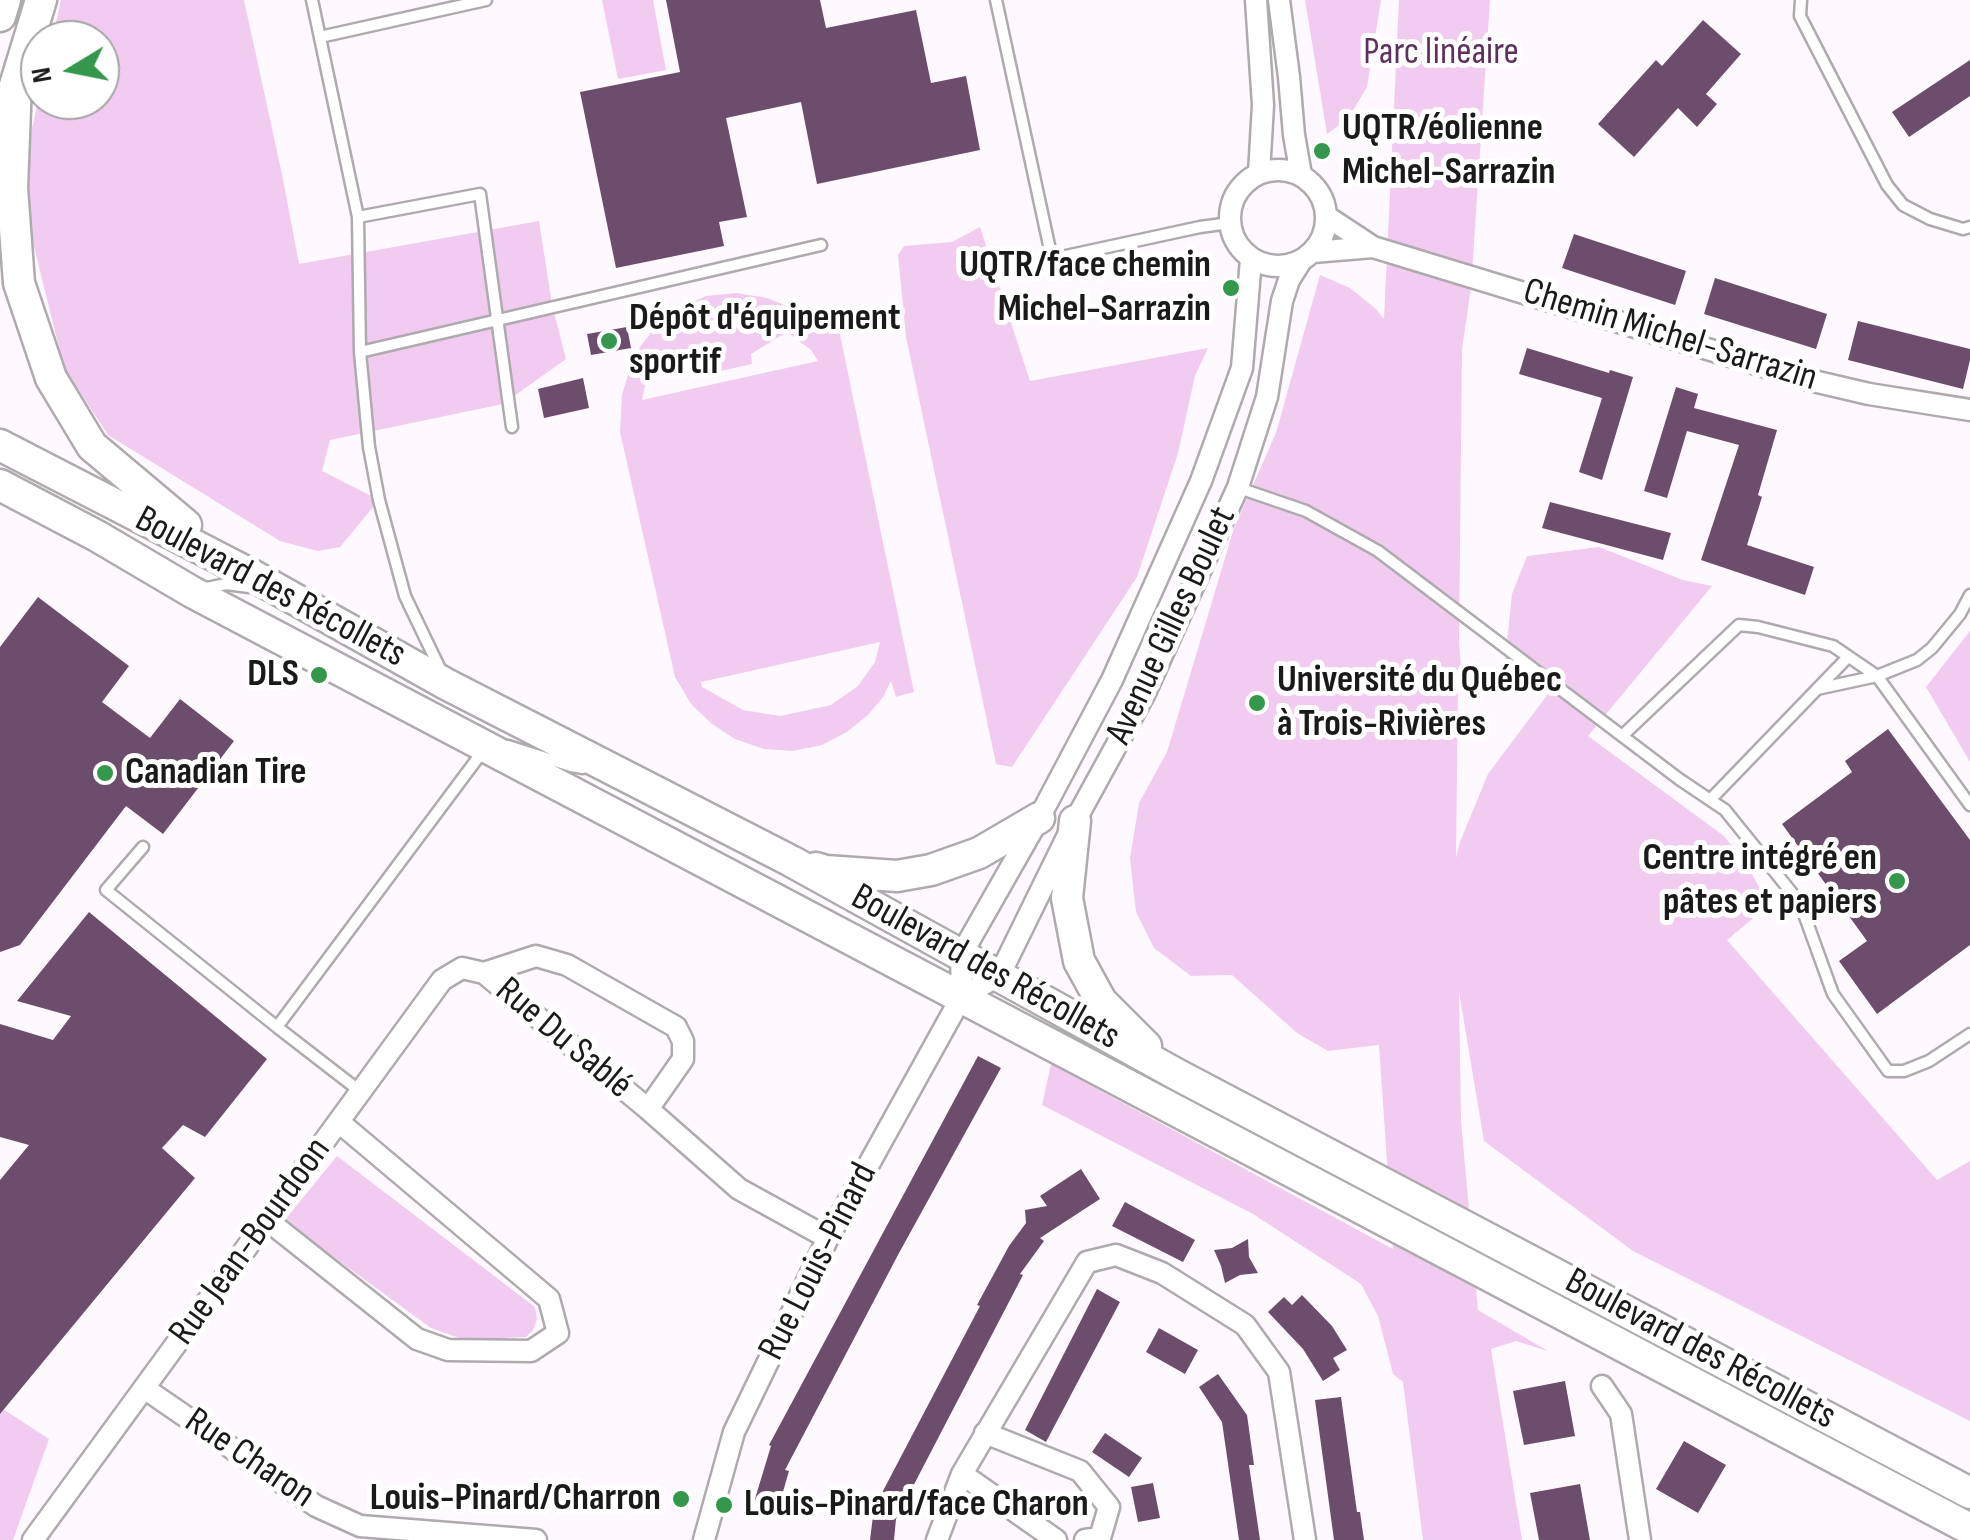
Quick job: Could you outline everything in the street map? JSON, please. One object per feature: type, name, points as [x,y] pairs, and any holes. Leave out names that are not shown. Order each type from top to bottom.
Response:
[{"type":"main road","points":[[0,16],[5,0]]},
{"type":"main road","points":[[0,134],[41,0]]},
{"type":"main road","points":[[16,82],[12,188],[19,283],[51,378],[92,446],[166,510],[252,574]]},
{"type":"main road","name":"Boulevard des Récollets","points":[[0,444],[252,574],[446,684],[792,861],[1178,1074],[1970,1493]]},
{"type":"main road","name":"Boulevard des Récollets","points":[[0,484],[192,592],[1970,1528]]},
{"type":"main road","points":[[0,503],[97,536]]},
{"type":"main road","points":[[792,861],[826,871],[896,876],[931,870],[979,853],[1039,818]]},
{"type":"main road","points":[[1075,821],[1067,898],[1079,961],[1101,1001],[1178,1074]]},
{"type":"street","points":[[1256,0],[1263,105],[1259,173]]},
{"type":"street","points":[[1279,0],[1301,175]]},
{"type":"street","points":[[1307,256],[1276,266],[1252,258],[1241,249],[1230,223],[1230,207],[1236,193],[1259,173],[1288,170],[1313,184],[1322,196],[1326,216]]},
{"type":"street","name":"Chemin Michel-Sarrazin","points":[[1326,216],[1373,247],[1809,380],[1970,410]]},
{"type":"street","name":"Avenue Gilles Boulet","points":[[999,976],[1075,821],[1144,694],[1238,488],[1267,397],[1282,300],[1289,280],[1321,240],[1326,216]]},
{"type":"street","name":"Chemin Michel-Sarrazin","points":[[1307,256],[1373,247]]},
{"type":"street","name":"Avenue Gilles Boulet","points":[[962,955],[1112,680],[1202,481],[1242,368],[1252,258]]},
{"type":"street","points":[[1202,481],[1238,488]]},
{"type":"street","points":[[1112,680],[1144,694]]},
{"type":"street","name":"Rue Louis-Pinard","points":[[704,1540],[734,1432],[828,1238],[962,996],[962,955]]},
{"type":"street","name":"Rue Du Sablé","points":[[484,973],[536,956],[567,965],[676,1028],[683,1041],[683,1059],[648,1109]]},
{"type":"street","name":"Rue Jean-Bourdoon","points":[[33,1540],[442,980],[462,968],[484,973]]},
{"type":"street","name":"Rue Du Sablé","points":[[484,973],[738,1188],[828,1238]]},
{"type":"street","points":[[962,996],[999,976]]},
{"type":"street","points":[[267,1220],[417,1339],[448,1350],[531,1352],[558,1333],[550,1299],[339,1122]]},
{"type":"street","points":[[937,1540],[962,1474],[1087,1262],[1116,1255],[1162,1272],[1245,1325],[1279,1372],[1304,1540]]},
{"type":"street","points":[[1602,1386],[1620,1414],[1640,1540]]},
{"type":"street","name":"Rue Charon","points":[[144,1388],[356,1533],[536,1540]]},
{"type":"street","points":[[986,1433],[1080,1471],[1109,1507],[1100,1538],[1085,1540]]},
{"type":"street","points":[[962,1474],[1056,1540]]},
{"type":"lane","points":[[312,0],[358,216],[360,352],[369,447],[405,596],[446,684]]},
{"type":"lane","points":[[320,36],[486,0]]},
{"type":"lane","points":[[996,0],[1052,260],[1230,223]]},
{"type":"lane","points":[[1801,0],[1800,16],[1887,185],[1902,205],[1930,219],[1970,228]]},
{"type":"lane","points":[[358,216],[480,194],[512,427]]},
{"type":"lane","points":[[360,352],[822,245]]},
{"type":"lane","points":[[1238,488],[1306,511],[1378,551],[1725,810],[1800,903],[1832,994],[1888,1071],[1904,1071],[1930,1061],[1970,1034]]},
{"type":"lane","points":[[192,592],[226,584],[285,592]]},
{"type":"lane","points":[[1817,689],[1877,676],[1917,660],[1960,614],[1970,595]]},
{"type":"lane","points":[[1622,736],[1739,625],[1758,627],[1832,646],[1877,676],[1970,805]]},
{"type":"lane","points":[[1710,800],[1848,657]]},
{"type":"lane","points":[[277,1027],[486,747],[515,746],[571,766],[618,772]]},
{"type":"lane","points":[[144,847],[106,890],[360,1092]]},
{"type":"green space","points":[[61,0],[244,0],[299,264],[539,221],[552,304],[566,359],[503,404],[330,440],[322,471],[379,500],[340,547],[318,551],[280,541],[108,435],[64,368],[19,186],[34,120],[120,120],[120,20],[56,20]]},
{"type":"green space","points":[[602,0],[653,0],[666,70],[618,79]]},
{"type":"green space","points":[[1305,0],[1381,0],[1367,87],[1348,119],[1327,134]]},
{"type":"green space","name":"Parc linéaire","points":[[1399,0],[1490,0],[1471,288],[1462,349],[1456,858],[1488,774],[1548,694],[1504,670],[1512,594],[1527,556],[1599,547],[1683,580],[1712,586],[1588,736],[1724,836],[1748,867],[1769,905],[1727,940],[1937,1180],[1970,1161],[1970,1421],[1633,1251],[1484,1141],[1459,992],[1461,1121],[1478,1310],[1548,1351],[1516,1341],[1491,1349],[1522,1540],[1423,1540],[1403,1382],[1393,1374],[1378,1316],[1361,1284],[1253,1214],[1042,1105],[1051,1064],[1393,1249],[1379,1045],[1328,1051],[1297,1033],[1232,975],[1191,976],[1154,948],[1136,912],[1130,858],[1139,803],[1167,752],[1234,528],[1276,433],[1320,275],[1350,288],[1384,319]]},
{"type":"green space","points":[[980,227],[1030,381],[1208,348],[1195,376],[1178,453],[1137,577],[1012,767],[996,764],[906,337],[898,255],[904,246],[952,242]]},
{"type":"green space","points":[[737,293],[767,298],[800,311],[817,325],[837,320],[914,692],[896,697],[891,681],[868,715],[822,745],[793,751],[764,749],[735,739],[691,704],[675,677],[620,432],[622,395],[640,347],[659,322],[706,296]],"holes":[[[787,332],[811,350],[818,361],[642,400],[646,380],[662,358],[708,362],[712,373],[752,364],[751,354]],[[880,642],[875,662],[858,686],[831,705],[780,716],[743,710],[702,687],[701,682]]]},
{"type":"green space","points":[[1970,631],[1970,762],[1926,687]]},
{"type":"green space","points":[[337,1156],[535,1307],[537,1319],[533,1330],[526,1337],[465,1340],[431,1328],[284,1221]]},
{"type":"green space","points":[[0,1407],[49,1439],[13,1540],[0,1540]]},
{"type":"building","points":[[666,0],[820,0],[826,28],[916,10],[931,83],[966,76],[980,150],[817,184],[801,102],[726,118],[747,217],[719,222],[724,246],[616,268],[580,92],[680,72]]},
{"type":"building","points":[[1703,20],[1741,54],[1706,94],[1717,104],[1697,127],[1678,108],[1634,157],[1598,124],[1656,60],[1662,66]]},
{"type":"building","points":[[1970,60],[1970,96],[1909,137],[1892,112]]},
{"type":"building","points":[[1574,234],[1686,271],[1675,305],[1562,268]]},
{"type":"building","points":[[1715,278],[1827,314],[1816,349],[1704,314]]},
{"type":"building","points":[[1858,321],[1970,349],[1963,389],[1848,360]]},
{"type":"building","name":"Dépôt d'équipement sportif","points":[[627,327],[631,348],[591,355],[587,334]]},
{"type":"building","points":[[1527,348],[1633,377],[1602,480],[1579,472],[1602,398],[1519,374]]},
{"type":"building","points":[[583,378],[589,408],[544,418],[538,389]]},
{"type":"building","points":[[1676,387],[1698,394],[1694,408],[1777,430],[1747,545],[1814,567],[1805,595],[1701,560],[1739,445],[1687,431],[1667,498],[1644,491]]},
{"type":"building","points":[[1550,502],[1671,533],[1663,560],[1542,528]]},
{"type":"building","name":"Canadian Tire","points":[[38,597],[129,666],[102,702],[150,738],[180,699],[234,741],[163,834],[126,806],[20,945],[0,952],[0,647]]},
{"type":"building","name":"Centre intégré en pâtes et papiers","points":[[1888,729],[1970,840],[1970,945],[1877,1014],[1839,961],[1867,941],[1782,824],[1852,772],[1845,761]]},
{"type":"building","points":[[89,912],[267,1059],[205,1137],[183,1125],[162,1148],[195,1178],[0,1414],[0,1180],[29,1145],[0,1137],[0,1024],[53,1040],[71,1016],[17,1001]]},
{"type":"building","points":[[978,1056],[1001,1068],[785,1470],[789,1471],[778,1509],[754,1502],[769,1445]]},
{"type":"building","points":[[1081,1169],[1100,1199],[1040,1238],[1044,1241],[1020,1274],[1023,1275],[896,1519],[894,1540],[870,1540],[874,1508],[980,1306],[977,1305],[1026,1223],[1025,1210],[1047,1206],[1040,1196]]},
{"type":"building","points":[[1125,1202],[1195,1240],[1183,1262],[1112,1226]]},
{"type":"building","points":[[1248,1239],[1249,1257],[1258,1273],[1240,1275],[1225,1283],[1214,1250],[1232,1248]]},
{"type":"building","points":[[1097,1289],[1120,1302],[1046,1442],[1025,1430]]},
{"type":"building","points":[[1302,1295],[1332,1326],[1347,1350],[1333,1358],[1340,1370],[1323,1381],[1303,1349],[1268,1312],[1284,1297],[1292,1305]]},
{"type":"building","points":[[1159,1328],[1198,1350],[1185,1374],[1146,1352]]},
{"type":"building","points":[[1218,1374],[1247,1415],[1254,1465],[1249,1465],[1260,1540],[1239,1540],[1222,1422],[1199,1387]]},
{"type":"building","points":[[1565,1381],[1575,1436],[1524,1445],[1513,1391]]},
{"type":"building","points":[[1341,1397],[1364,1540],[1334,1540],[1315,1400]]},
{"type":"building","points":[[1105,1433],[1142,1458],[1129,1477],[1092,1452]]},
{"type":"building","points":[[1684,1441],[1726,1465],[1698,1513],[1656,1489]]},
{"type":"building","points":[[1153,1483],[1160,1518],[1138,1522],[1131,1487]]},
{"type":"building","points":[[1580,1484],[1590,1540],[1539,1540],[1530,1493]]},
{"type":"place","name":"UQTR/éolienne Michel-Sarrazin","points":[[1322,151]]},
{"type":"place","name":"UQTR/face chemin Michel-Sarrazin","points":[[1231,288]]},
{"type":"place","name":"Dépôt d'équipement sportif","points":[[609,341]]},
{"type":"place","name":"DLS","points":[[319,675]]},
{"type":"place","name":"Université du Québec à Trois-Rivières","points":[[1257,703]]},
{"type":"place","name":"Canadian Tire","points":[[105,773]]},
{"type":"place","name":"Centre intégré en pâtes et papiers","points":[[1897,881]]},
{"type":"place","name":"Louis-Pinard/Charron","points":[[681,1499]]},
{"type":"place","name":"Louis-Pinard/face Charon","points":[[724,1505]]}]
